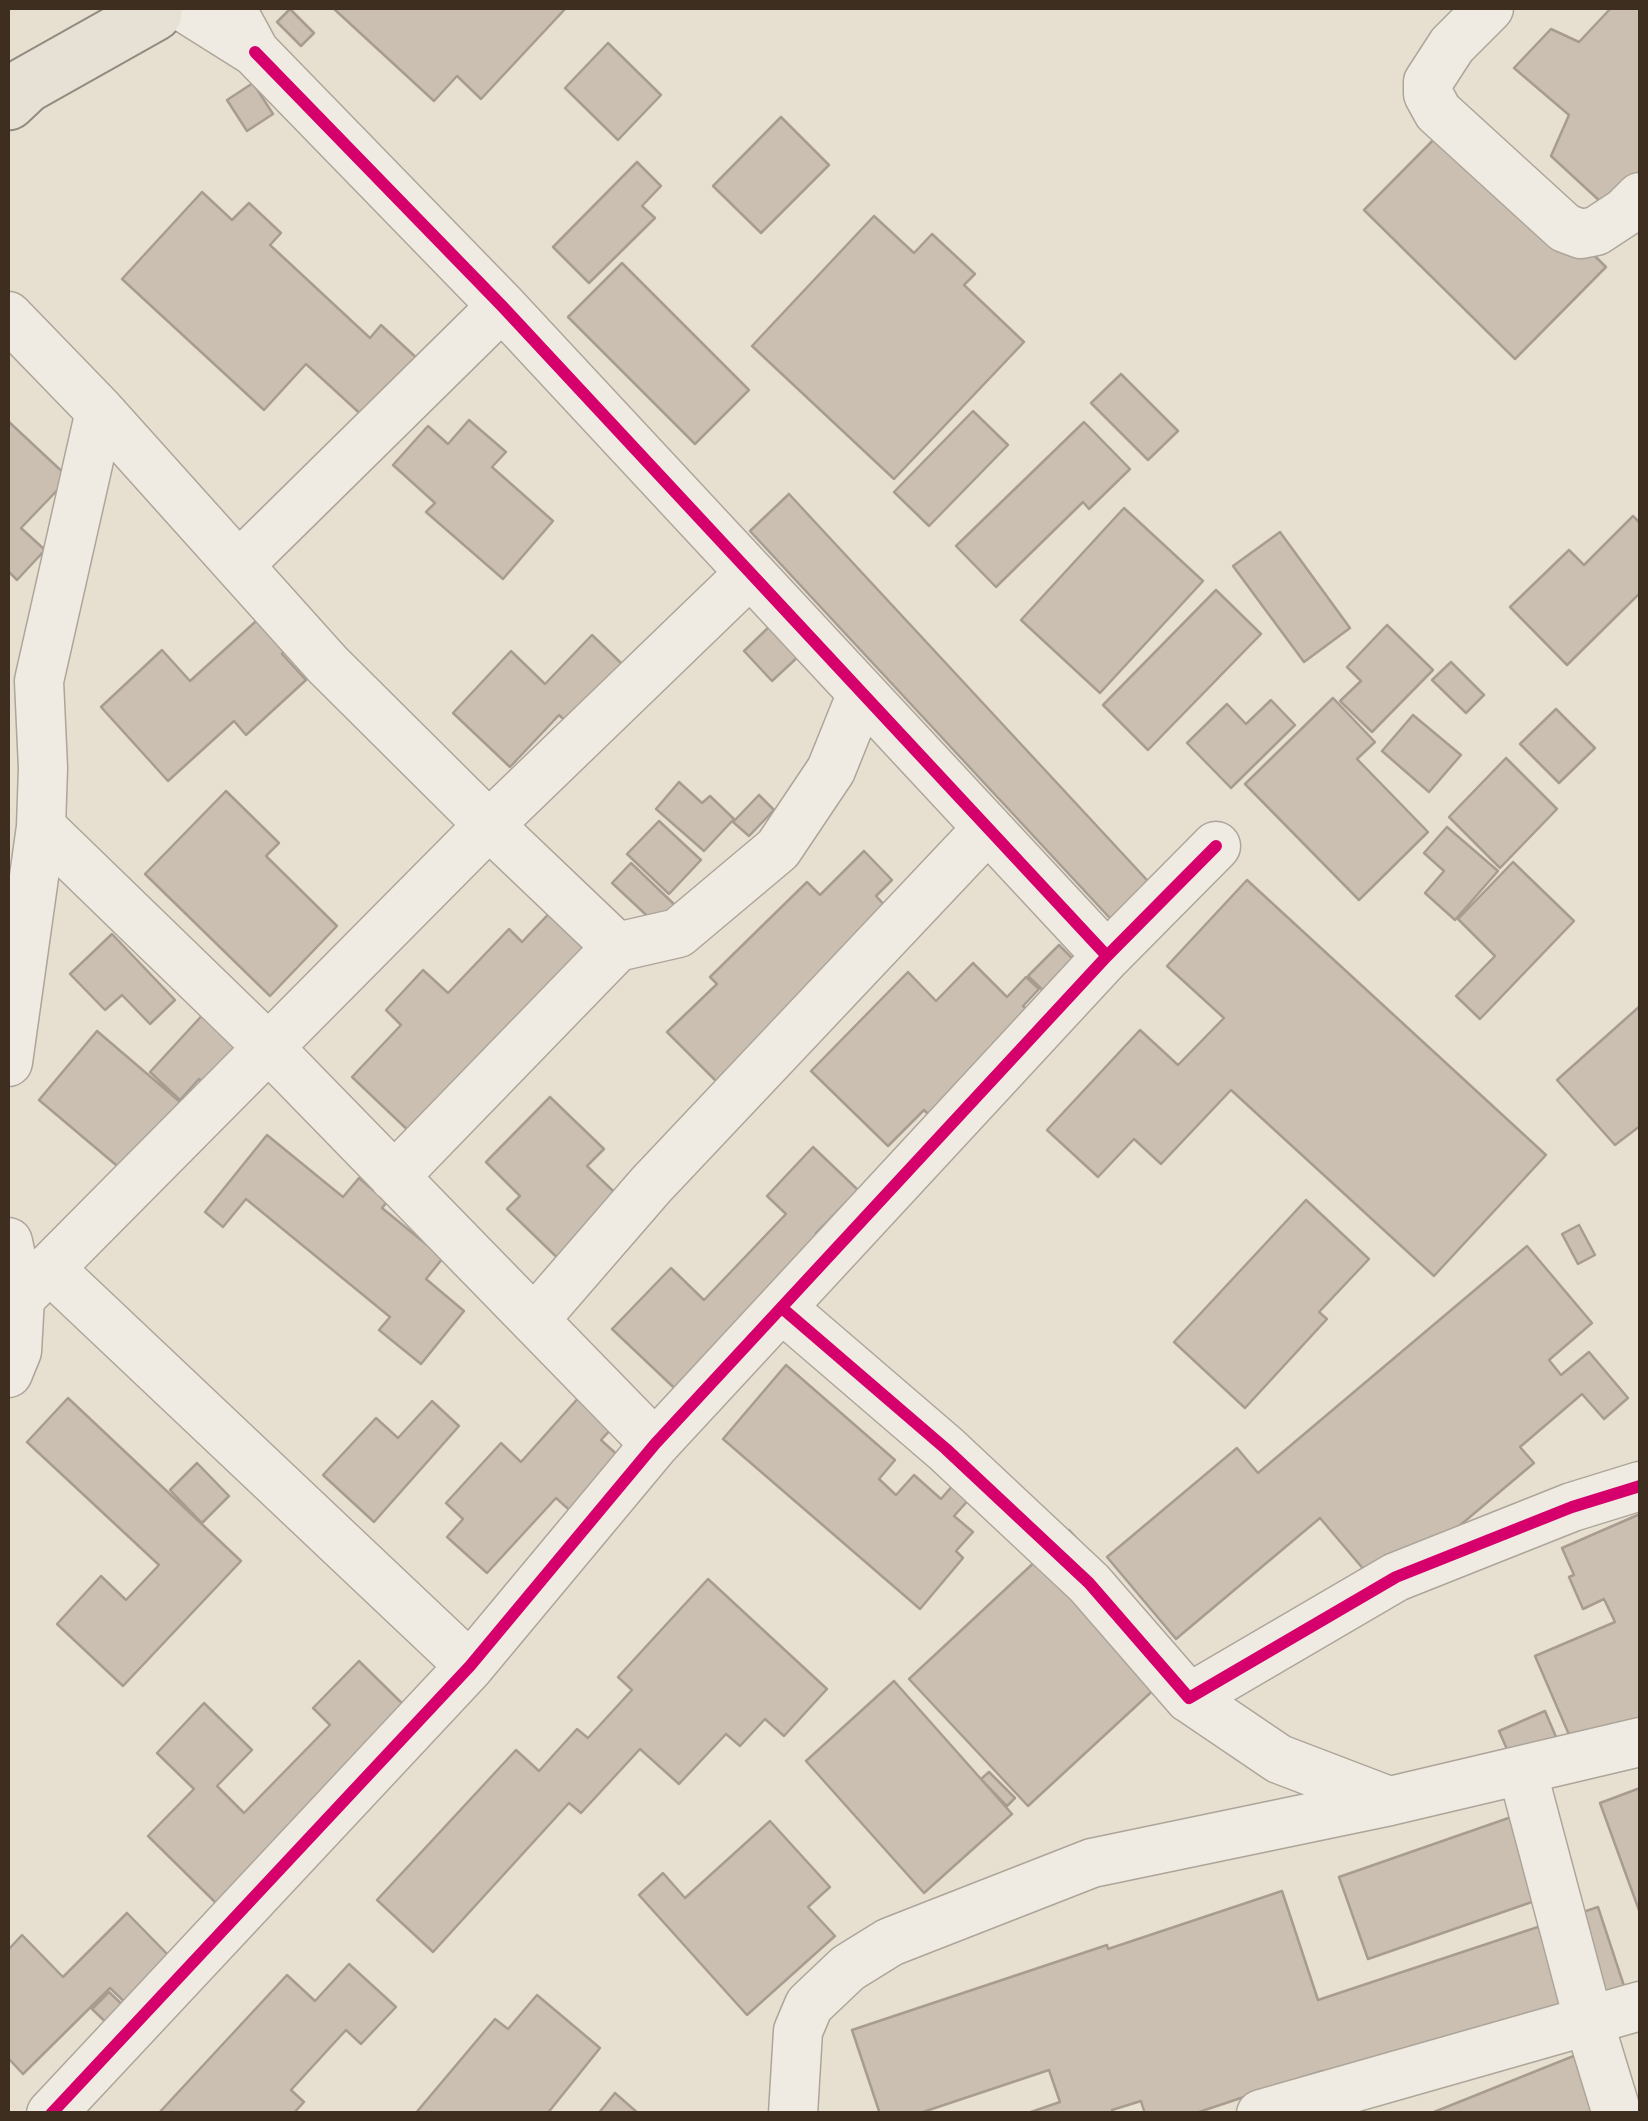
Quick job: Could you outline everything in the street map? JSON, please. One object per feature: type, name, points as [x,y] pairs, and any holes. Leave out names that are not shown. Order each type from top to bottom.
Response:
[{"type":"main road","points":[[78,8],[114,19],[169,9]]},
{"type":"main road","points":[[8,102],[26,85],[169,9]]},
{"type":"street","points":[[230,8],[255,52],[502,306],[1107,956]]},
{"type":"street","points":[[1489,8],[1452,45],[1428,82],[1428,94],[1438,112],[1565,228],[1581,234],[1596,231],[1640,197]]},
{"type":"street","points":[[169,9],[255,52]]},
{"type":"street","points":[[240,565],[502,306]]},
{"type":"street","points":[[8,316],[100,411],[328,665],[617,947]]},
{"type":"street","points":[[8,1062],[12,992],[41,827],[43,768],[23,698],[100,411]]},
{"type":"street","points":[[8,1372],[18,1351],[34,1283],[489,826],[750,573]]},
{"type":"street","points":[[394,1178],[617,947],[678,933],[778,849],[831,770],[862,693]]},
{"type":"street","points":[[41,827],[268,1048],[655,1444]]},
{"type":"street","points":[[534,1320],[651,1185],[988,828]]},
{"type":"street","points":[[51,2114],[470,1666],[655,1444],[1107,956],[1216,846]]},
{"type":"street","points":[[8,1242],[34,1283],[470,1666]]},
{"type":"street","points":[[782,1308],[946,1449],[1089,1582],[1189,1698],[1280,1759],[1390,1801]]},
{"type":"street","points":[[1189,1698],[1396,1577],[1572,1507],[1640,1486]]},
{"type":"street","points":[[793,2114],[798,2031],[809,2005],[848,1968],[890,1942],[1092,1862],[1390,1801],[1640,1742]]},
{"type":"street","points":[[1522,1770],[1588,2022],[1618,2114]]},
{"type":"street","points":[[1261,2114],[1640,2006]]},
{"type":"building","points":[[333,8],[566,8],[481,99],[457,76],[434,101]]},
{"type":"building","points":[[1611,8],[1640,8],[1640,190],[1616,216],[1551,156],[1569,115],[1514,68],[1551,29],[1579,42]]},
{"type":"building","points":[[290,9],[314,33],[301,46],[277,22]]},
{"type":"building","points":[[608,43],[661,95],[618,140],[565,88]]},
{"type":"building","points":[[253,83],[273,114],[247,131],[227,100]]},
{"type":"building","points":[[781,117],[829,165],[761,233],[713,186]]},
{"type":"building","points":[[1455,118],[1606,267],[1515,359],[1364,210]]},
{"type":"building","points":[[637,162],[661,186],[642,206],[655,218],[589,283],[553,247]]},
{"type":"building","points":[[202,192],[232,220],[249,203],[281,233],[270,245],[370,338],[381,325],[420,361],[366,419],[306,364],[264,410],[122,279]]},
{"type":"building","points":[[874,216],[914,253],[932,234],[975,274],[964,285],[1024,342],[894,479],[752,346]]},
{"type":"building","points":[[622,263],[749,390],[695,444],[568,317]]},
{"type":"building","points":[[1121,374],[1178,431],[1148,460],[1091,403]]},
{"type":"building","points":[[973,411],[1008,445],[929,526],[894,492]]},
{"type":"building","points":[[469,420],[506,452],[492,467],[553,521],[503,579],[426,512],[435,503],[393,465],[428,426],[448,444]]},
{"type":"building","points":[[8,421],[69,478],[21,528],[45,550],[17,580],[8,571]]},
{"type":"building","points":[[1084,422],[1130,469],[1089,509],[1083,502],[996,587],[956,546]]},
{"type":"building","points":[[789,494],[1159,893],[1120,929],[750,531]]},
{"type":"building","points":[[1124,508],[1203,581],[1100,693],[1021,620]]},
{"type":"building","points":[[1633,516],[1640,523],[1640,593],[1567,665],[1510,607],[1569,550],[1584,565]]},
{"type":"building","points":[[1280,532],[1350,628],[1304,662],[1233,566]]},
{"type":"building","points":[[1216,590],[1261,634],[1148,750],[1103,705]]},
{"type":"building","points":[[265,613],[293,644],[282,654],[306,680],[246,735],[234,721],[168,781],[101,707],[162,650],[190,681]]},
{"type":"building","points":[[771,625],[800,655],[772,681],[744,651]]},
{"type":"building","points":[[1387,625],[1433,670],[1372,732],[1340,701],[1361,681],[1347,667]]},
{"type":"building","points":[[592,635],[646,687],[591,745],[559,715],[510,767],[453,713],[511,651],[545,684]]},
{"type":"building","points":[[1451,662],[1484,695],[1466,713],[1432,680]]},
{"type":"building","points":[[1333,698],[1375,742],[1357,759],[1428,832],[1359,900],[1245,784]]},
{"type":"building","points":[[1271,700],[1295,725],[1231,788],[1187,743],[1227,704],[1246,724]]},
{"type":"building","points":[[1556,709],[1595,748],[1559,783],[1520,744]]},
{"type":"building","points":[[1413,715],[1461,755],[1429,792],[1382,751]]},
{"type":"building","points":[[1506,758],[1557,809],[1500,868],[1449,817]]},
{"type":"building","points":[[679,782],[702,803],[710,796],[734,819],[704,851],[656,809]]},
{"type":"building","points":[[226,791],[279,843],[266,856],[337,926],[270,996],[145,874]]},
{"type":"building","points":[[759,795],[774,810],[749,836],[733,822]]},
{"type":"building","points":[[659,821],[701,860],[669,894],[627,854]]},
{"type":"building","points":[[1447,827],[1498,871],[1455,920],[1425,893],[1444,871],[1424,853]]},
{"type":"building","points":[[864,851],[892,880],[876,896],[889,910],[716,1081],[667,1032],[717,984],[710,977],[807,882],[820,895]]},
{"type":"building","points":[[1513,862],[1574,921],[1480,1019],[1456,996],[1495,956],[1458,919]]},
{"type":"building","points":[[631,863],[677,907],[658,926],[612,883]]},
{"type":"building","points":[[1247,880],[1546,1155],[1434,1276],[1231,1090],[1161,1164],[1134,1139],[1098,1177],[1047,1130],[1140,1030],[1178,1065],[1224,1018],[1167,966]]},
{"type":"building","points":[[559,903],[599,941],[414,1136],[352,1077],[401,1025],[386,1010],[423,970],[448,993],[509,929],[522,942]]},
{"type":"building","points":[[112,934],[175,1000],[150,1024],[122,995],[105,1010],[70,974]]},
{"type":"building","points":[[1059,945],[1084,970],[1053,1000],[1028,976]]},
{"type":"building","points":[[973,963],[1007,997],[1026,977],[1039,989],[1023,1006],[1039,1022],[939,1125],[924,1110],[888,1146],[811,1071],[908,972],[936,1001]]},
{"type":"building","points":[[1640,1006],[1640,1126],[1615,1145],[1557,1080]]},
{"type":"building","points":[[208,1009],[246,1044],[207,1087],[199,1079],[180,1100],[150,1072]]},
{"type":"building","points":[[97,1031],[180,1102],[122,1170],[39,1100]]},
{"type":"building","points":[[550,1097],[604,1149],[587,1166],[634,1211],[573,1273],[507,1209],[520,1196],[486,1162]]},
{"type":"building","points":[[267,1135],[343,1197],[359,1178],[387,1202],[382,1208],[443,1258],[426,1279],[464,1311],[421,1364],[379,1330],[390,1317],[246,1199],[223,1227],[205,1212]]},
{"type":"building","points":[[813,1147],[858,1190],[816,1233],[832,1248],[687,1400],[612,1329],[671,1268],[704,1300],[786,1214],[767,1196]]},
{"type":"building","points":[[1306,1200],[1369,1259],[1319,1312],[1327,1319],[1245,1408],[1174,1342]]},
{"type":"building","points":[[1579,1225],[1595,1255],[1578,1264],[1562,1234]]},
{"type":"building","points":[[1527,1246],[1592,1323],[1549,1360],[1561,1375],[1589,1352],[1628,1398],[1604,1419],[1582,1394],[1520,1447],[1534,1463],[1382,1591],[1320,1518],[1176,1639],[1107,1557],[1237,1448],[1258,1473]]},
{"type":"building","points":[[786,1365],[895,1460],[879,1479],[896,1495],[914,1475],[941,1499],[966,1470],[983,1484],[954,1516],[973,1532],[956,1551],[963,1558],[920,1609],[723,1439]]},
{"type":"building","points":[[581,1395],[615,1425],[601,1440],[624,1461],[575,1515],[556,1498],[487,1573],[447,1537],[463,1519],[446,1503],[501,1443],[521,1462]]},
{"type":"building","points":[[68,1398],[241,1561],[123,1686],[57,1624],[101,1576],[126,1600],[159,1565],[27,1442]]},
{"type":"building","points":[[432,1401],[459,1426],[374,1522],[323,1475],[376,1418],[398,1438]]},
{"type":"building","points":[[197,1463],[229,1496],[202,1523],[170,1490]]},
{"type":"building","points":[[1640,1514],[1640,1734],[1580,1760],[1535,1656],[1615,1622],[1604,1599],[1583,1609],[1562,1548]]},
{"type":"building","points":[[1069,1530],[1120,1585],[1173,1672],[1028,1806],[909,1679]]},
{"type":"building","points":[[708,1579],[827,1689],[784,1736],[765,1719],[740,1746],[726,1734],[679,1784],[640,1749],[581,1813],[569,1803],[433,1952],[377,1900],[516,1750],[539,1771],[577,1729],[588,1738],[632,1690],[618,1677]]},
{"type":"building","points":[[359,1661],[417,1718],[216,1903],[148,1836],[194,1789],[157,1753],[204,1703],[252,1750],[217,1786],[244,1813],[330,1725],[313,1708]]},
{"type":"building","points":[[894,1681],[1012,1814],[924,1893],[806,1761]]},
{"type":"building","points":[[1545,1711],[1559,1744],[1513,1763],[1499,1731]]},
{"type":"building","points":[[989,1772],[1015,1798],[1007,1806],[981,1779]]},
{"type":"building","points":[[1640,1788],[1640,1913],[1600,1803]]},
{"type":"building","points":[[1543,1806],[1572,1888],[1368,1959],[1339,1877]]},
{"type":"building","points":[[770,1821],[830,1887],[808,1907],[835,1936],[747,2015],[639,1895],[663,1873],[685,1898]]},
{"type":"building","points":[[1282,1891],[1318,2000],[1598,1907],[1627,1995],[1330,2093],[1322,2071],[1193,2114],[1145,2114],[1141,2101],[1112,2110],[1114,2114],[1025,2114],[1060,2102],[1049,2070],[917,2114],[880,2114],[852,2030]]},
{"type":"building","points":[[127,1913],[176,1963],[131,2008],[110,1988],[23,2074],[8,2058],[8,1950],[22,1935],[63,1977]]},
{"type":"building","points":[[349,1964],[396,2007],[361,2044],[346,2030],[291,2090],[304,2102],[293,2114],[158,2114],[287,1975],[315,2001]]},
{"type":"building","points":[[109,1992],[131,2013],[115,2031],[92,2009]]},
{"type":"building","points":[[537,1995],[600,2048],[547,2114],[415,2114],[495,2019],[508,2029]]},
{"type":"building","points":[[1611,2041],[1640,2114],[1429,2114]]},
{"type":"building","points":[[615,2093],[639,2114],[598,2114]]},
{"type":"cycle path","points":[[255,52],[502,306],[1107,956]]},
{"type":"cycle path","points":[[51,2114],[470,1666],[655,1444],[1107,956],[1216,846]]},
{"type":"cycle path","points":[[782,1308],[946,1449],[1089,1583],[1189,1698],[1396,1577],[1572,1507],[1640,1486]]}]
